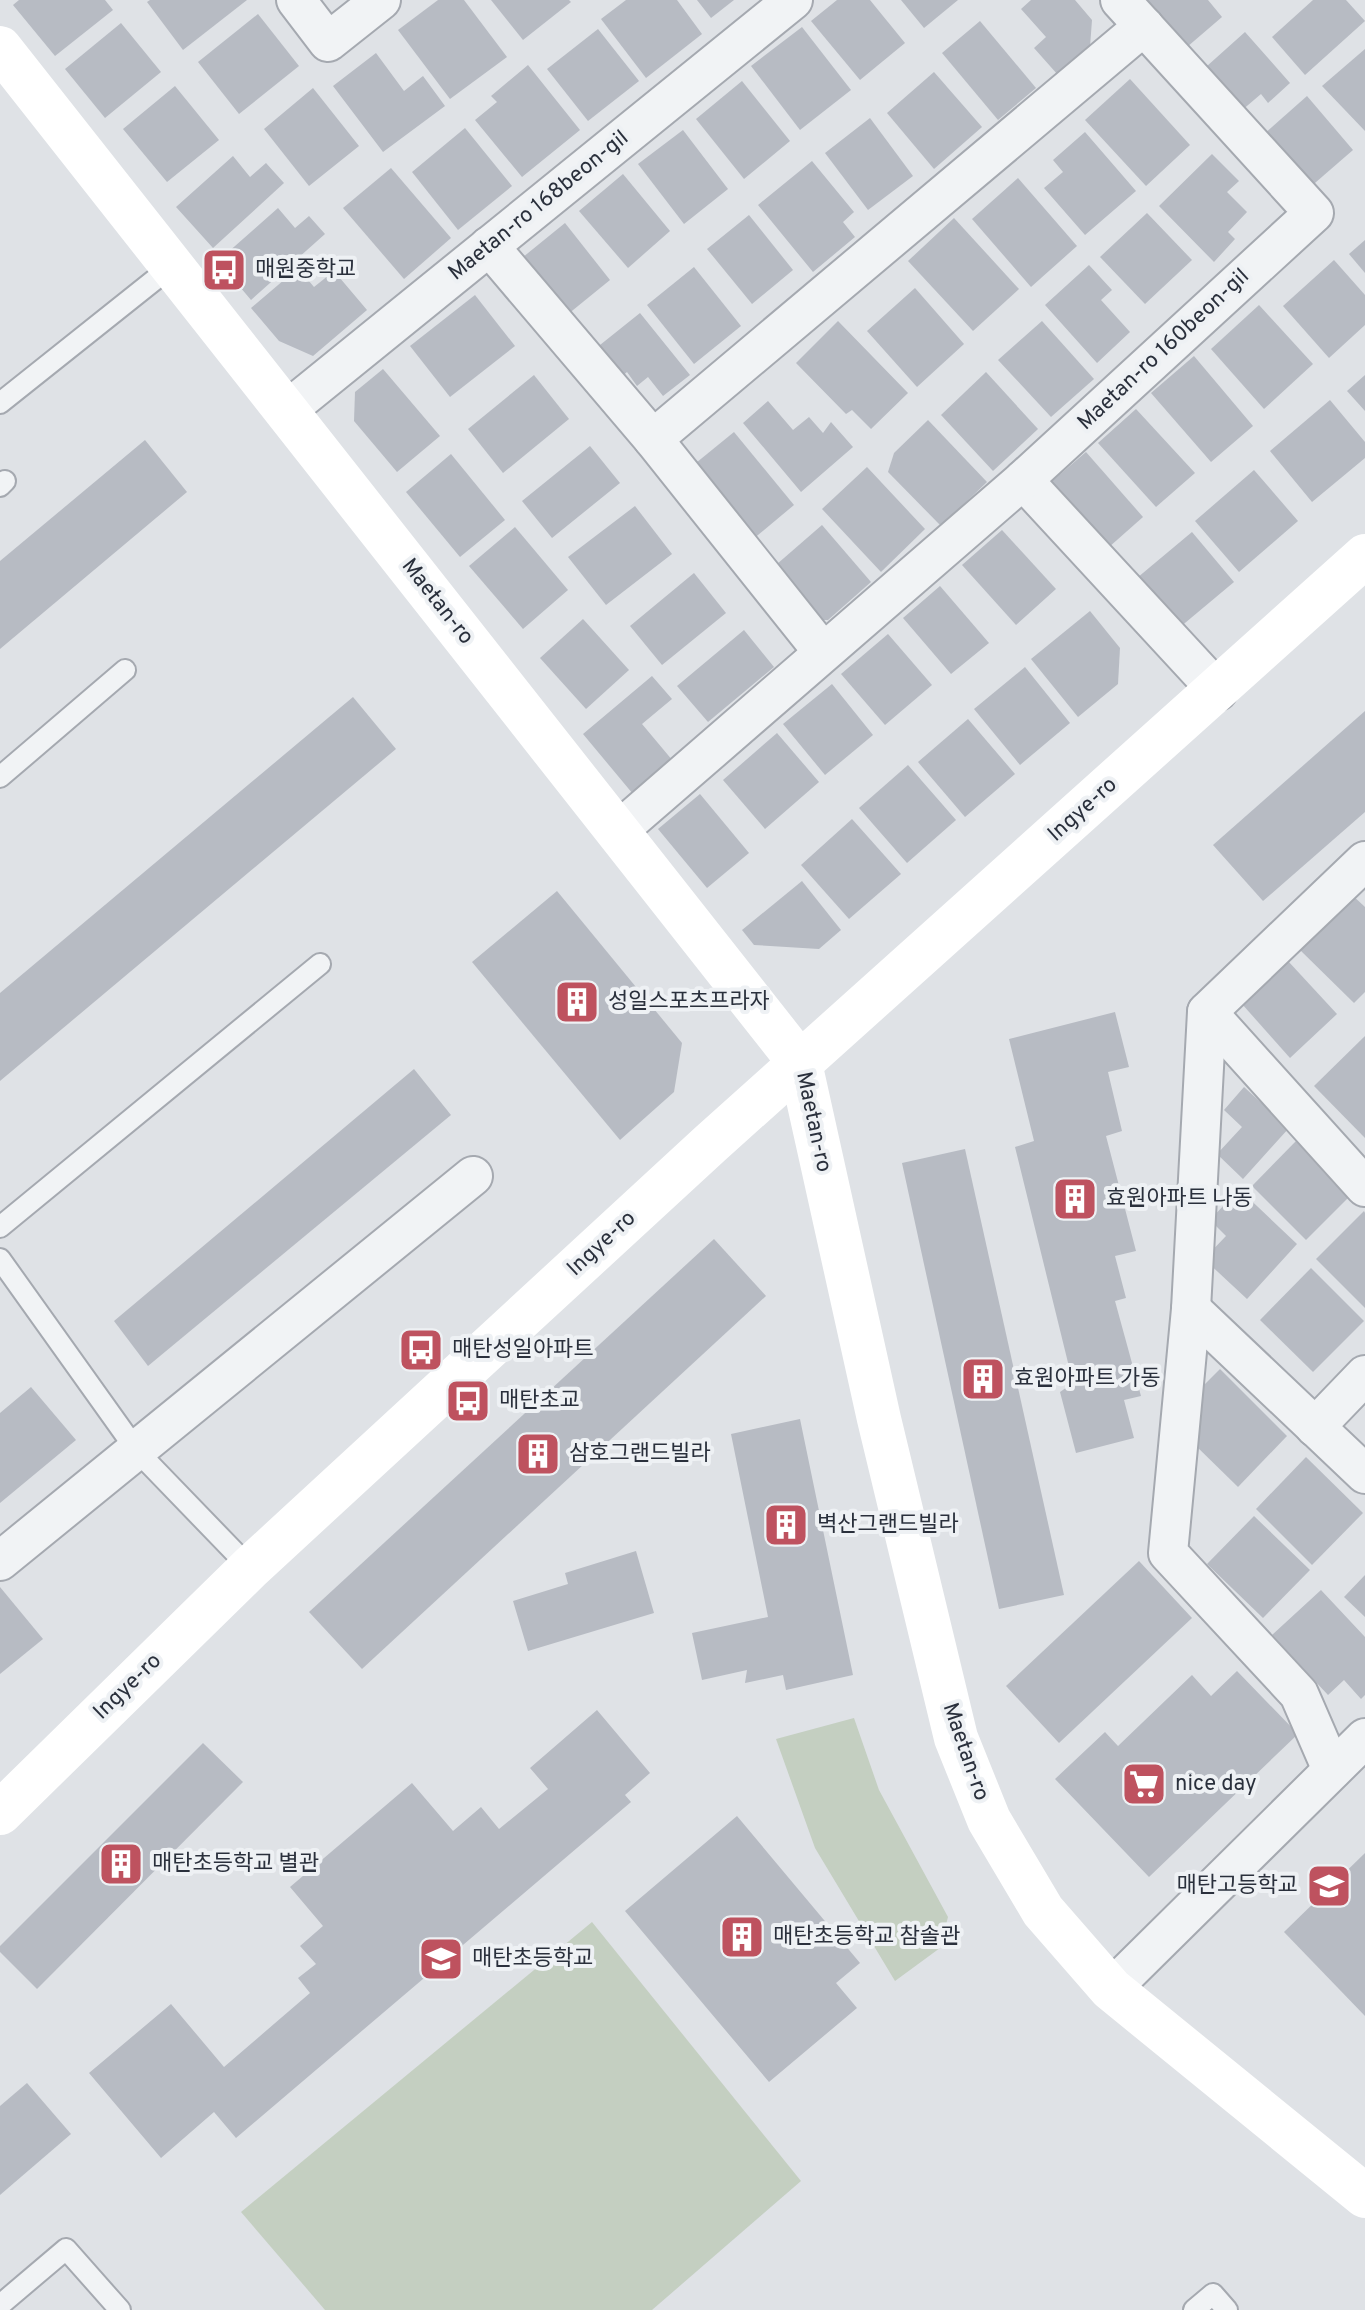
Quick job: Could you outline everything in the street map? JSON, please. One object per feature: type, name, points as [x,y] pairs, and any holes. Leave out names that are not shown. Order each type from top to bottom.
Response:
[{"type":"street","points":[[296,0],[328,42],[381,0]]},
{"type":"street","name":"Maetan-ro 168beon-gil","points":[[286,411],[793,0]]},
{"type":"street","name":"Maetan-ro 160beon-gil","points":[[618,831],[1023,480],[1314,213],[1132,13],[653,439]]},
{"type":"street","name":"Maetan-ro","points":[[0,48],[800,1063],[879,1419],[956,1738],[989,1820],[1043,1911],[1111,1989],[1365,2196]]},
{"type":"street","points":[[489,246],[653,439],[823,652]]},
{"type":"street","points":[[1023,480],[1218,691]]},
{"type":"street","name":"Ingye-ro","points":[[0,1813],[250,1568],[800,1063],[1363,562]]},
{"type":"street","points":[[1332,1770],[1299,1694],[1168,1553],[1191,1309],[1207,1012],[1361,872]]},
{"type":"street","points":[[1207,1012],[1365,1187]]},
{"type":"street","points":[[0,1561],[473,1176]]},
{"type":"street","points":[[1191,1309],[1365,1474]]},
{"type":"street","points":[[1315,1427],[1365,1375]]},
{"type":"street","points":[[1111,1989],[1365,1738]]},
{"type":"lane","points":[[0,403],[172,266]]},
{"type":"lane","points":[[0,777],[125,670]]},
{"type":"lane","points":[[0,1227],[320,964]]},
{"type":"lane","points":[[0,1259],[137,1451],[250,1568]]},
{"type":"lane","points":[[0,2305],[66,2249],[120,2310]]},
{"type":"lane","points":[[1194,2310],[1213,2294],[1227,2310]]},
{"type":"green space","points":[[854,1718],[879,1790],[948,1917],[940,1948],[895,1981],[815,1848],[776,1739]]},
{"type":"green space","points":[[592,1922],[801,2181],[652,2310],[325,2310],[241,2212]]},
{"type":"building","points":[[19,0],[105,0],[113,10],[55,56],[13,5]]},
{"type":"building","points":[[247,0],[183,50],[147,2]]},
{"type":"building","points":[[438,0],[464,0],[507,57],[450,99],[398,30]]},
{"type":"building","points":[[491,0],[569,0],[571,2],[523,40]]},
{"type":"building","points":[[626,0],[677,0],[702,34],[646,78],[601,19]]},
{"type":"building","points":[[697,0],[734,0],[711,18]]},
{"type":"building","points":[[837,0],[870,0],[905,43],[860,80],[811,21]]},
{"type":"building","points":[[901,0],[958,0],[924,28]]},
{"type":"building","points":[[1031,0],[1075,0],[1092,20],[1090,47],[1058,75],[1034,48],[1046,37],[1021,9]]},
{"type":"building","points":[[1147,0],[1208,0],[1222,17],[1180,53],[1140,6]]},
{"type":"building","points":[[1313,0],[1346,0],[1365,21],[1305,75],[1272,37]]},
{"type":"building","points":[[258,14],[299,66],[239,114],[198,62]]},
{"type":"building","points":[[980,21],[1036,88],[998,120],[942,53]]},
{"type":"building","points":[[121,23],[161,72],[105,118],[65,69]]},
{"type":"building","points":[[802,27],[851,90],[800,130],[751,66]]},
{"type":"building","points":[[598,29],[639,81],[588,121],[547,69]]},
{"type":"building","points":[[1245,32],[1290,83],[1268,103],[1261,94],[1234,117],[1197,75]]},
{"type":"building","points":[[1365,49],[1365,131],[1322,86]]},
{"type":"building","points":[[376,53],[404,91],[423,76],[445,106],[383,152],[333,86]]},
{"type":"building","points":[[528,65],[580,130],[522,177],[475,120],[497,102],[491,96]]},
{"type":"building","points":[[934,72],[982,127],[934,169],[887,113]]},
{"type":"building","points":[[1130,79],[1190,145],[1146,186],[1085,120]]},
{"type":"building","points":[[742,81],[790,141],[744,179],[696,119]]},
{"type":"building","points":[[175,86],[219,140],[167,182],[123,129]]},
{"type":"building","points":[[313,88],[359,146],[309,186],[264,129]]},
{"type":"building","points":[[1307,96],[1353,150],[1308,189],[1263,135]]},
{"type":"building","points":[[870,118],[913,176],[868,210],[825,153]]},
{"type":"building","points":[[465,128],[512,186],[458,230],[412,172]]},
{"type":"building","points":[[683,130],[728,189],[684,224],[638,164]]},
{"type":"building","points":[[1085,132],[1136,191],[1085,235],[1044,188],[1063,172],[1053,160]]},
{"type":"building","points":[[1212,154],[1239,181],[1227,192],[1247,212],[1228,232],[1235,239],[1214,262],[1159,206]]},
{"type":"building","points":[[233,156],[250,177],[266,163],[284,183],[213,248],[176,207]]},
{"type":"building","points":[[812,161],[854,212],[843,222],[855,237],[813,272],[758,205]]},
{"type":"building","points":[[391,168],[451,238],[404,279],[343,208]]},
{"type":"building","points":[[623,174],[670,231],[628,268],[579,211]]},
{"type":"building","points":[[1018,178],[1077,246],[1031,287],[972,219]]},
{"type":"building","points":[[278,208],[295,228],[309,216],[325,234],[251,300],[218,261]]},
{"type":"building","points":[[1147,213],[1192,260],[1145,304],[1100,257]]},
{"type":"building","points":[[749,215],[793,270],[752,304],[707,249]]},
{"type":"building","points":[[954,218],[1019,289],[973,331],[908,261]]},
{"type":"building","points":[[565,223],[610,280],[562,319],[517,262]]},
{"type":"building","points":[[1365,240],[1365,273],[1349,254]]},
{"type":"building","points":[[1334,260],[1365,295],[1365,325],[1329,358],[1283,306]]},
{"type":"building","points":[[1089,265],[1112,290],[1101,300],[1130,332],[1097,363],[1045,305]]},
{"type":"building","points":[[694,267],[741,326],[694,364],[647,305]]},
{"type":"building","points":[[298,268],[314,287],[334,271],[367,310],[313,356],[279,341],[251,308]]},
{"type":"building","points":[[915,288],[964,344],[917,387],[867,331]]},
{"type":"building","points":[[475,295],[515,346],[450,397],[410,346]]},
{"type":"building","points":[[1259,305],[1313,364],[1264,409],[1211,349]]},
{"type":"building","points":[[640,313],[690,375],[663,396],[648,377],[637,386],[627,372],[614,383],[590,353]]},
{"type":"building","points":[[838,321],[908,393],[871,429],[852,410],[846,414],[796,363]]},
{"type":"building","points":[[1042,321],[1094,379],[1051,417],[998,360]]},
{"type":"building","points":[[1194,356],[1253,426],[1211,462],[1151,393]]},
{"type":"building","points":[[383,369],[440,436],[397,472],[354,421],[355,392]]},
{"type":"building","points":[[986,372],[1038,429],[993,471],[941,415]]},
{"type":"building","points":[[534,375],[569,419],[503,473],[468,429]]},
{"type":"building","points":[[1365,375],[1365,411],[1347,391]]},
{"type":"building","points":[[1330,400],[1365,442],[1365,458],[1312,502],[1270,451]]},
{"type":"building","points":[[768,401],[793,430],[809,417],[823,433],[831,422],[853,447],[801,492],[743,423]]},
{"type":"building","points":[[1136,409],[1195,473],[1156,507],[1098,443]]},
{"type":"building","points":[[928,420],[987,482],[941,526],[888,472],[894,453]]},
{"type":"building","points":[[734,432],[794,505],[752,540],[691,467]]},
{"type":"building","points":[[145,440],[187,492],[0,649],[0,561]]},
{"type":"building","points":[[590,446],[620,483],[552,538],[522,501]]},
{"type":"building","points":[[1086,452],[1143,517],[1100,555],[1043,489]]},
{"type":"building","points":[[451,454],[505,520],[460,557],[406,492]]},
{"type":"building","points":[[867,467],[925,529],[881,572],[822,509]]},
{"type":"building","points":[[1254,470],[1298,521],[1239,572],[1195,521]]},
{"type":"building","points":[[635,506],[672,554],[606,605],[568,557]]},
{"type":"building","points":[[822,525],[871,582],[828,620],[812,620],[769,571]]},
{"type":"building","points":[[515,527],[568,590],[523,629],[469,566]]},
{"type":"building","points":[[1002,530],[1056,589],[1016,625],[962,565]]},
{"type":"building","points":[[1192,532],[1234,582],[1173,633],[1131,583]]},
{"type":"building","points":[[694,573],[726,613],[662,665],[630,626]]},
{"type":"building","points":[[940,586],[989,643],[951,674],[903,618]]},
{"type":"building","points":[[1090,611],[1120,648],[1118,684],[1078,717],[1031,659]]},
{"type":"building","points":[[583,619],[629,670],[586,709],[540,658]]},
{"type":"building","points":[[744,630],[774,667],[708,722],[677,686]]},
{"type":"building","points":[[888,634],[932,685],[885,725],[841,674]]},
{"type":"building","points":[[1025,667],[1070,723],[1020,765],[974,709]]},
{"type":"building","points":[[652,676],[672,699],[642,724],[673,761],[633,794],[583,734]]},
{"type":"building","points":[[832,684],[873,735],[825,775],[783,724]]},
{"type":"building","points":[[353,697],[396,749],[0,1081],[0,993]]},
{"type":"building","points":[[1365,711],[1365,812],[1263,901],[1213,845]]},
{"type":"building","points":[[968,719],[1015,774],[965,817],[918,762]]},
{"type":"building","points":[[777,733],[819,782],[765,829],[723,780]]},
{"type":"building","points":[[908,765],[956,820],[907,863],[859,808]]},
{"type":"building","points":[[700,794],[749,853],[707,888],[658,829]]},
{"type":"building","points":[[852,819],[901,874],[849,919],[801,865]]},
{"type":"building","points":[[802,881],[841,930],[819,949],[754,945],[742,930]]},
{"type":"building","name":"성일스포츠프라자","points":[[557,891],[682,1043],[674,1092],[620,1140],[472,962]]},
{"type":"building","points":[[1351,894],[1365,907],[1365,992],[1354,1003],[1298,948]]},
{"type":"building","points":[[1288,961],[1337,1014],[1290,1058],[1242,1004]]},
{"type":"building","name":"효원아파트 나동","points":[[1115,1012],[1129,1067],[1108,1072],[1122,1131],[1106,1136],[1136,1251],[1115,1256],[1126,1298],[1115,1301],[1141,1396],[1124,1400],[1134,1438],[1076,1453],[1060,1392],[1073,1383],[1015,1147],[1034,1141],[1009,1039]]},
{"type":"building","points":[[1365,1036],[1365,1138],[1314,1086]]},
{"type":"building","points":[[414,1069],[451,1115],[148,1366],[114,1321]]},
{"type":"building","points":[[1244,1087],[1289,1128],[1243,1179],[1217,1154],[1242,1127],[1224,1110]]},
{"type":"building","points":[[1297,1140],[1352,1194],[1306,1240],[1252,1186]]},
{"type":"building","name":"효원아파트 가동","points":[[965,1149],[1064,1595],[999,1609],[902,1163]]},
{"type":"building","points":[[1239,1189],[1297,1244],[1247,1299],[1204,1259],[1226,1236],[1210,1220]]},
{"type":"building","points":[[1365,1213],[1365,1308],[1316,1259]]},
{"type":"building","name":"삼호그랜드빌라","points":[[714,1239],[766,1296],[362,1669],[309,1612]]},
{"type":"building","points":[[1311,1268],[1364,1321],[1313,1372],[1260,1320]]},
{"type":"building","points":[[1220,1369],[1287,1436],[1238,1487],[1193,1443],[1200,1389]]},
{"type":"building","points":[[31,1387],[76,1440],[0,1503],[0,1413]]},
{"type":"building","name":"벽산그랜드빌라","points":[[800,1419],[853,1675],[786,1690],[783,1675],[745,1683],[747,1670],[702,1680],[692,1633],[768,1617],[731,1434]]},
{"type":"building","points":[[1306,1457],[1363,1513],[1312,1565],[1256,1509]]},
{"type":"building","points":[[1254,1516],[1310,1570],[1263,1618],[1207,1564]]},
{"type":"building","points":[[636,1551],[654,1613],[528,1651],[513,1601],[568,1584],[565,1573]]},
{"type":"building","points":[[1139,1561],[1192,1618],[1059,1743],[1006,1686]]},
{"type":"building","points":[[1365,1575],[1365,1617],[1344,1597]]},
{"type":"building","points":[[0,1587],[43,1639],[0,1674]]},
{"type":"building","points":[[1321,1590],[1365,1637],[1365,1695],[1361,1699],[1344,1680],[1328,1695],[1272,1635]]},
{"type":"building","points":[[1237,1671],[1298,1734],[1149,1877],[1055,1779],[1105,1732],[1118,1746],[1192,1675],[1211,1696]]},
{"type":"building","name":"매탄초등학교","points":[[597,1710],[650,1773],[625,1795],[631,1802],[236,2138],[214,2112],[161,2158],[89,2073],[171,2004],[224,2067],[310,1993],[298,1978],[316,1964],[300,1946],[323,1926],[290,1887],[412,1783],[453,1831],[481,1807],[499,1829],[548,1789],[530,1768]]},
{"type":"building","name":"매탄초등학교 별관","points":[[203,1743],[243,1782],[37,1989],[0,1952],[0,1946]]},
{"type":"building","name":"매탄초등학교 참솔관","points":[[737,1816],[860,1963],[836,1983],[857,2008],[769,2082],[625,1911]]},
{"type":"building","name":"매탄고등학교","points":[[1365,1853],[1365,2016],[1284,1932]]},
{"type":"building","points":[[27,2083],[71,2134],[0,2195],[0,2106]]},
{"type":"place","name":"매원중학교","points":[[224,270]]},
{"type":"place","name":"성일스포츠프라자","points":[[577,1002]]},
{"type":"place","name":"효원아파트 나동","points":[[1075,1199]]},
{"type":"place","name":"매탄성일아파트","points":[[421,1350]]},
{"type":"place","name":"효원아파트 가동","points":[[983,1379]]},
{"type":"place","name":"매탄초교","points":[[468,1401]]},
{"type":"place","name":"삼호그랜드빌라","points":[[538,1454]]},
{"type":"place","name":"벽산그랜드빌라","points":[[786,1525]]},
{"type":"place","name":"nice day","points":[[1144,1784]]},
{"type":"place","name":"매탄초등학교 별관","points":[[121,1864]]},
{"type":"place","name":"매탄고등학교","points":[[1329,1886]]},
{"type":"place","name":"매탄초등학교 참솔관","points":[[742,1937]]},
{"type":"place","name":"매탄초등학교","points":[[441,1959]]}]
